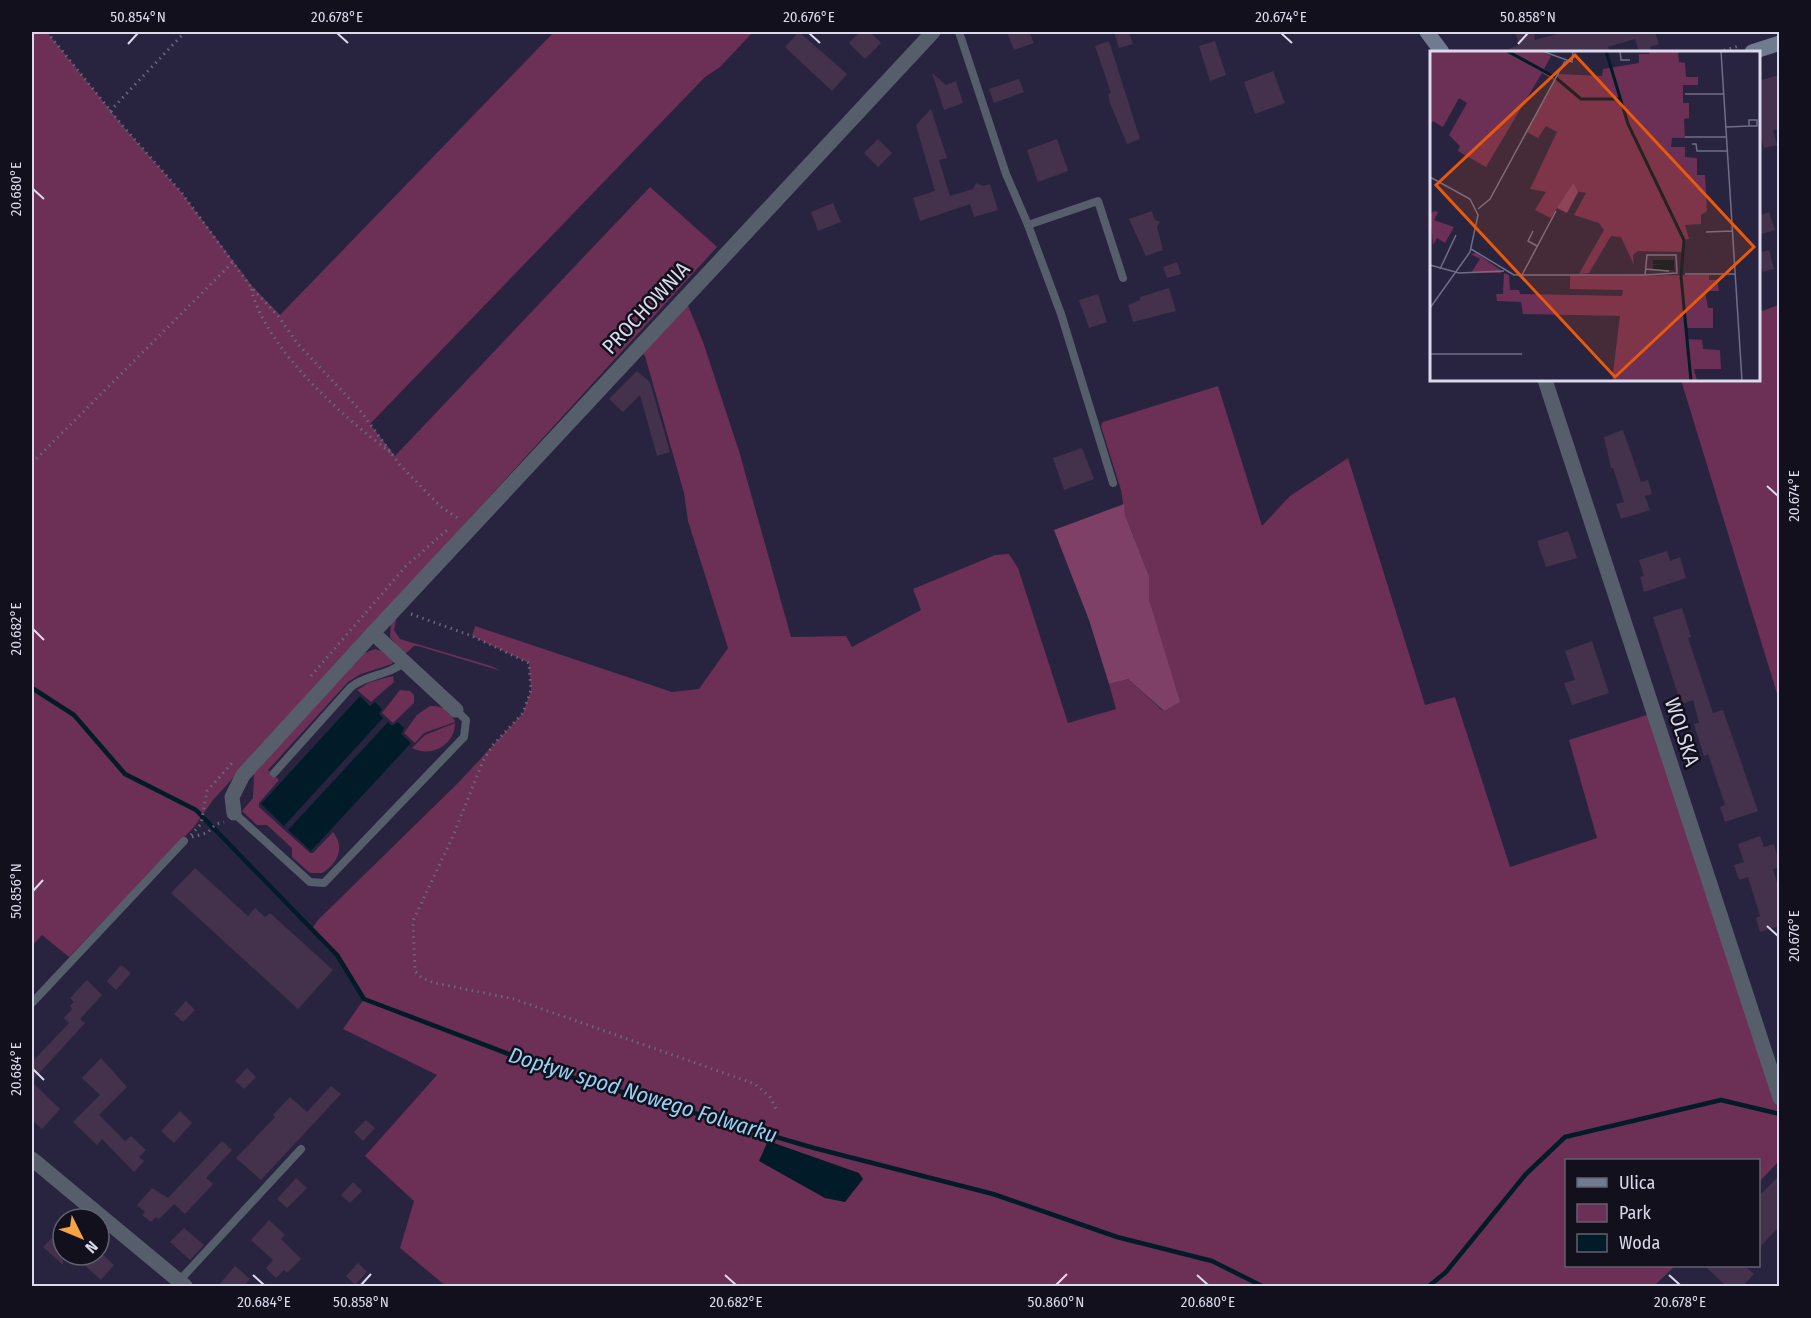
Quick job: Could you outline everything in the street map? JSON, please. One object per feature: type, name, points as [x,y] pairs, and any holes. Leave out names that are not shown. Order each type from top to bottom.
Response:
[{"type":"street","name":"PROCHOWNIA","points":[[234,813],[232,796],[243,776],[393,611],[933,32]]},
{"type":"street","points":[[1427,32],[1441,51]]},
{"type":"street","points":[[1755,51],[1779,44]]},
{"type":"street","name":"WOLSKA","points":[[1545,381],[1779,1098]]},
{"type":"street","points":[[373,633],[456,710]]},
{"type":"street","points":[[32,1159],[182,1284]]},
{"type":"lane","points":[[959,32],[1006,174],[1029,225],[1061,314],[1113,483]]},
{"type":"lane","points":[[1029,225],[1098,201],[1123,278]]},
{"type":"lane","points":[[274,774],[351,687],[363,679],[391,671],[404,662]]},
{"type":"lane","points":[[234,813],[310,882],[324,883],[464,737],[466,720],[456,710]]},
{"type":"lane","points":[[32,1003],[184,842]]},
{"type":"lane","points":[[182,1284],[301,1149]]},
{"type":"path","points":[[47,32],[110,111],[181,192],[251,287],[279,317],[297,343],[359,409],[418,486],[441,507],[461,520],[433,541],[406,566],[307,681]]},
{"type":"path","points":[[110,111],[184,32]]},
{"type":"path","points":[[32,463],[233,262]]},
{"type":"path","points":[[251,287],[260,315],[313,385],[343,416],[394,456]]},
{"type":"path","points":[[393,611],[472,636],[529,663],[531,690],[524,713],[483,760],[453,836],[413,921],[415,970],[422,978],[435,983],[514,999],[756,1084],[770,1097],[776,1109]]},
{"type":"path","points":[[201,824],[207,792],[233,762]]},
{"type":"path","points":[[207,833],[216,824],[222,824]]},
{"type":"green space","points":[[32,32],[47,32],[122,125],[181,192],[252,286],[280,315],[554,32],[753,32],[720,67],[705,77],[370,424],[395,456],[650,187],[717,247],[213,800],[194,827],[69,957],[42,935],[32,946]]},
{"type":"green space","points":[[687,303],[703,342],[739,451],[791,637],[846,636],[852,647],[921,610],[913,589],[995,555],[1009,554],[1018,568],[1068,723],[1116,709],[1109,684],[1128,679],[1163,711],[1179,702],[1149,599],[1149,576],[1125,515],[1121,490],[1101,426],[1103,422],[1218,386],[1262,526],[1290,496],[1348,458],[1425,705],[1455,697],[1510,867],[1597,838],[1569,740],[1653,713],[1779,1098],[1779,1161],[1760,1181],[1760,1159],[1565,1159],[1565,1267],[1674,1267],[1654,1286],[446,1286],[400,1248],[414,1201],[365,1156],[437,1075],[343,1029],[364,999],[337,955],[311,930],[318,920],[460,781],[523,713],[531,690],[529,663],[472,636],[475,626],[672,692],[699,689],[728,648],[688,521],[684,493],[642,352]]},
{"type":"green space","points":[[1780,305],[1779,700],[1681,381],[1760,381],[1760,312]]},
{"type":"green space","points":[[397,616],[394,630],[400,639],[501,671],[418,646],[414,646],[404,655],[390,637],[391,622]]},
{"type":"green space","points":[[375,649],[382,651],[393,661],[392,664],[361,674],[348,682],[268,770],[279,780],[259,803],[259,807],[310,853],[313,853],[333,832],[337,838],[339,850],[336,860],[322,873],[310,873],[292,857],[292,848],[267,825],[257,825],[242,811],[253,798],[254,773],[362,654]]},
{"type":"green space","points":[[393,676],[394,682],[371,702],[357,690],[370,682]]},
{"type":"green space","points":[[400,690],[410,691],[414,695],[414,703],[393,723],[382,713]]},
{"type":"green space","points":[[430,706],[446,709],[455,722],[424,733],[415,743],[404,733],[417,715]]},
{"type":"green space","points":[[455,723],[451,738],[441,748],[419,751],[412,748],[425,735]]},
{"type":"shaded area","points":[[1124,504],[1125,515],[1149,576],[1149,599],[1180,702],[1164,711],[1128,679],[1109,684],[1089,620],[1054,530]]},
{"type":"water","points":[[360,696],[370,706],[375,702],[382,709],[379,714],[383,718],[284,826],[261,804]]},
{"type":"water","points":[[388,722],[392,726],[398,722],[404,728],[401,734],[411,743],[311,851],[288,830]]},
{"type":"water","points":[[771,1142],[859,1173],[863,1179],[845,1202],[825,1198],[759,1161],[767,1143]]},
{"type":"building","points":[[799,32],[847,74],[832,91],[785,47]]},
{"type":"building","points":[[860,32],[870,32],[881,43],[865,59],[849,43]]},
{"type":"building","points":[[1007,32],[1029,32],[1034,43],[1014,50]]},
{"type":"building","points":[[1114,32],[1129,32],[1133,44],[1119,48]]},
{"type":"building","points":[[1515,32],[1534,32],[1535,40],[1564,32],[1655,32],[1659,44],[1650,47],[1652,51],[1639,51],[1635,39],[1608,47],[1609,50],[1604,51],[1506,51],[1519,45]]},
{"type":"building","points":[[1109,41],[1140,139],[1127,144],[1110,103],[1108,94],[1111,93],[1095,46]]},
{"type":"building","points":[[1215,41],[1226,75],[1210,81],[1199,46]]},
{"type":"building","points":[[1273,71],[1285,103],[1255,114],[1244,82]]},
{"type":"building","points":[[932,73],[946,85],[956,81],[963,103],[944,110]]},
{"type":"building","points":[[1779,75],[1779,129],[1773,130],[1777,145],[1764,148],[1760,135],[1760,80]]},
{"type":"building","points":[[1019,79],[1024,92],[994,103],[989,89]]},
{"type":"building","points":[[931,109],[947,158],[939,160],[950,196],[973,189],[976,183],[983,186],[990,184],[998,210],[974,217],[970,204],[920,221],[913,198],[935,191],[916,125]]},
{"type":"building","points":[[878,139],[892,153],[878,167],[864,153]]},
{"type":"building","points":[[1057,139],[1068,171],[1038,182],[1027,150]]},
{"type":"building","points":[[833,203],[841,222],[818,231],[811,212]]},
{"type":"building","points":[[1152,211],[1154,219],[1160,222],[1157,227],[1163,250],[1146,256],[1129,219]]},
{"type":"building","points":[[1769,212],[1775,230],[1760,234],[1760,215]]},
{"type":"building","points":[[1769,250],[1774,269],[1763,272],[1760,252]]},
{"type":"building","points":[[1177,262],[1181,274],[1167,278],[1163,267]]},
{"type":"building","points":[[1169,288],[1176,311],[1133,322],[1128,305],[1140,300],[1140,297]]},
{"type":"building","points":[[1098,294],[1107,322],[1089,328],[1079,300]]},
{"type":"building","points":[[637,371],[650,382],[670,452],[657,456],[640,395],[623,412],[609,399]]},
{"type":"building","points":[[1623,430],[1641,482],[1648,480],[1652,494],[1645,496],[1650,510],[1621,519],[1616,504],[1624,502],[1613,468],[1611,468],[1604,437]]},
{"type":"building","points":[[1082,448],[1094,479],[1064,490],[1053,458]]},
{"type":"building","points":[[1568,531],[1577,558],[1546,567],[1537,541]]},
{"type":"building","points":[[1667,551],[1670,561],[1680,557],[1686,578],[1644,592],[1640,577],[1644,576],[1639,560]]},
{"type":"building","points":[[1682,608],[1691,637],[1688,638],[1713,713],[1723,710],[1758,811],[1725,822],[1720,807],[1725,805],[1708,754],[1704,756],[1694,724],[1699,723],[1693,700],[1681,704],[1653,617]]},
{"type":"building","points":[[1592,641],[1609,693],[1572,705],[1564,683],[1575,680],[1565,651]]},
{"type":"building","points":[[1760,836],[1764,847],[1774,844],[1779,863],[1779,867],[1773,869],[1779,889],[1779,926],[1760,932],[1756,918],[1760,916],[1748,877],[1739,880],[1734,865],[1744,862],[1738,844]]},
{"type":"building","points":[[195,868],[248,916],[255,908],[265,917],[270,913],[333,970],[298,1009],[171,893]]},
{"type":"building","points":[[121,965],[131,973],[116,990],[107,981]]},
{"type":"building","points":[[87,980],[102,995],[80,1019],[85,1023],[32,1081],[32,1062],[69,1023],[64,1018],[72,1009],[70,1006],[74,1002],[70,998]]},
{"type":"building","points":[[186,1001],[195,1010],[183,1022],[174,1014]]},
{"type":"building","points":[[101,1058],[127,1087],[99,1115],[125,1141],[131,1136],[146,1150],[139,1157],[144,1161],[134,1172],[102,1139],[97,1145],[73,1122],[100,1095],[82,1078]]},
{"type":"building","points":[[247,1068],[256,1077],[244,1089],[235,1081]]},
{"type":"building","points":[[32,1082],[60,1109],[42,1129],[32,1120]]},
{"type":"building","points":[[331,1086],[341,1094],[261,1180],[236,1158],[275,1117],[273,1115],[290,1097],[307,1112]]},
{"type":"building","points":[[180,1111],[192,1123],[174,1143],[161,1131]]},
{"type":"building","points":[[366,1120],[375,1128],[363,1141],[354,1132]]},
{"type":"building","points":[[222,1141],[232,1150],[206,1178],[213,1184],[185,1214],[174,1204],[159,1219],[156,1217],[151,1222],[142,1215],[145,1212],[137,1205],[152,1188],[168,1198]]},
{"type":"building","points":[[1779,1176],[1779,1227],[1760,1247],[1760,1195]]},
{"type":"building","points":[[296,1178],[307,1188],[287,1208],[277,1199]]},
{"type":"building","points":[[353,1182],[362,1191],[350,1203],[341,1195]]},
{"type":"building","points":[[269,1220],[285,1235],[281,1239],[301,1259],[287,1273],[284,1270],[276,1278],[266,1268],[273,1260],[251,1240]]},
{"type":"building","points":[[184,1228],[204,1245],[190,1260],[170,1242]]},
{"type":"building","points":[[51,1239],[51,1254],[43,1247]]},
{"type":"building","points":[[111,1262],[114,1265],[101,1280],[86,1267],[111,1267]]},
{"type":"building","points":[[358,1263],[367,1272],[355,1285],[346,1276]]},
{"type":"building","points":[[235,1266],[250,1279],[243,1287],[217,1287]]},
{"type":"building","points":[[1706,1267],[1746,1267],[1754,1274],[1742,1287],[1727,1287]]},
{"type":"waterway","name":"Dopływ spod Nowego Folwarku","points":[[32,688],[74,715],[125,774],[196,810],[337,955],[364,999],[564,1075],[814,1148],[993,1194],[1117,1237],[1212,1261],[1262,1286]]},
{"type":"waterway","points":[[1429,1286],[1446,1272],[1526,1174],[1565,1137],[1721,1100],[1780,1114]]}]
